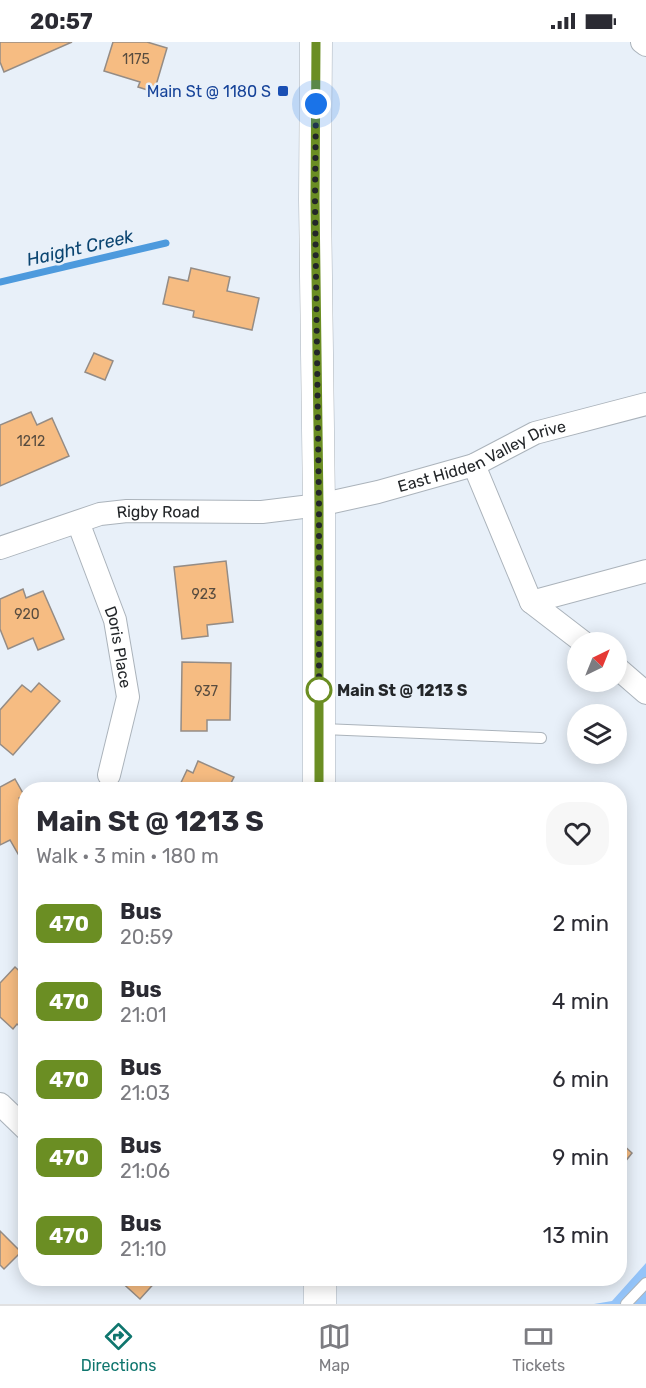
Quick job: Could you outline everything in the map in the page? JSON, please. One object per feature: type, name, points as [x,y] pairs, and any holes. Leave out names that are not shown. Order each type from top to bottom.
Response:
[{"type":"main road","points":[[316,42],[315,200],[320,782]]},
{"type":"main road","points":[[320,1286],[320,1304]]},
{"type":"street","points":[[642,42],[646,45]]},
{"type":"street","name":"East Hidden Valley Drive","points":[[319,505],[378,492],[474,465],[535,433],[646,404]]},
{"type":"street","points":[[474,465],[531,602],[570,632]]},
{"type":"street","name":"Rigby Road","points":[[0,548],[100,514],[127,511],[262,512],[319,505]]},
{"type":"street","name":"Doris Place","points":[[78,522],[115,620],[129,697],[109,774]]},
{"type":"street","points":[[531,602],[646,572]]},
{"type":"street","points":[[627,677],[646,693]]},
{"type":"street","points":[[0,1104],[18,1121]]},
{"type":"lane","points":[[319,729],[541,738]]},
{"type":"lane","points":[[626,1304],[644,1287]]},
{"type":"shaded area","points":[[646,1263],[646,1304],[594,1304],[612,1301]]},
{"type":"building","points":[[0,42],[72,42],[4,72],[0,62]]},
{"type":"building","points":[[113,42],[147,42],[167,48],[154,92],[138,87],[140,82],[104,71]]},
{"type":"building","points":[[191,268],[230,277],[227,291],[259,298],[252,330],[193,317],[194,311],[163,304],[169,277],[188,281]]},
{"type":"building","points":[[94,353],[113,361],[105,380],[85,372]]},
{"type":"building","points":[[31,412],[37,425],[52,418],[69,456],[0,486],[0,425]]},
{"type":"building","points":[[226,561],[233,622],[207,625],[208,636],[182,639],[174,567]]},
{"type":"building","points":[[23,589],[26,598],[43,591],[64,639],[38,650],[33,638],[8,649],[0,629],[0,599]]},
{"type":"building","points":[[182,662],[231,663],[230,720],[207,720],[207,731],[181,731]]},
{"type":"building","points":[[39,683],[60,701],[13,755],[0,744],[0,710],[22,685],[31,692]]},
{"type":"building","points":[[198,761],[234,777],[232,782],[181,782],[187,770],[193,773]]},
{"type":"building","points":[[15,779],[18,784],[18,854],[10,840],[0,845],[0,787]]},
{"type":"building","points":[[15,967],[18,970],[18,1025],[13,1029],[0,1017],[0,983]]},
{"type":"building","points":[[627,1148],[632,1153],[627,1159]]},
{"type":"building","points":[[0,1231],[18,1249],[18,1255],[4,1269],[0,1265]]},
{"type":"building","points":[[126,1286],[152,1286],[140,1299]]},
{"type":"waterway","name":"Haight Creek","points":[[0,282],[166,243]]},
{"type":"bus line","name":"470","points":[[316,42],[319,782]]},
{"type":"place","name":"Main St @ 1180 S","points":[[283,91]]},
{"type":"place","name":"Main St @ 1213 S","points":[[319,690]]},
{"type":"route","points":[[316,104],[319,690]]}]
